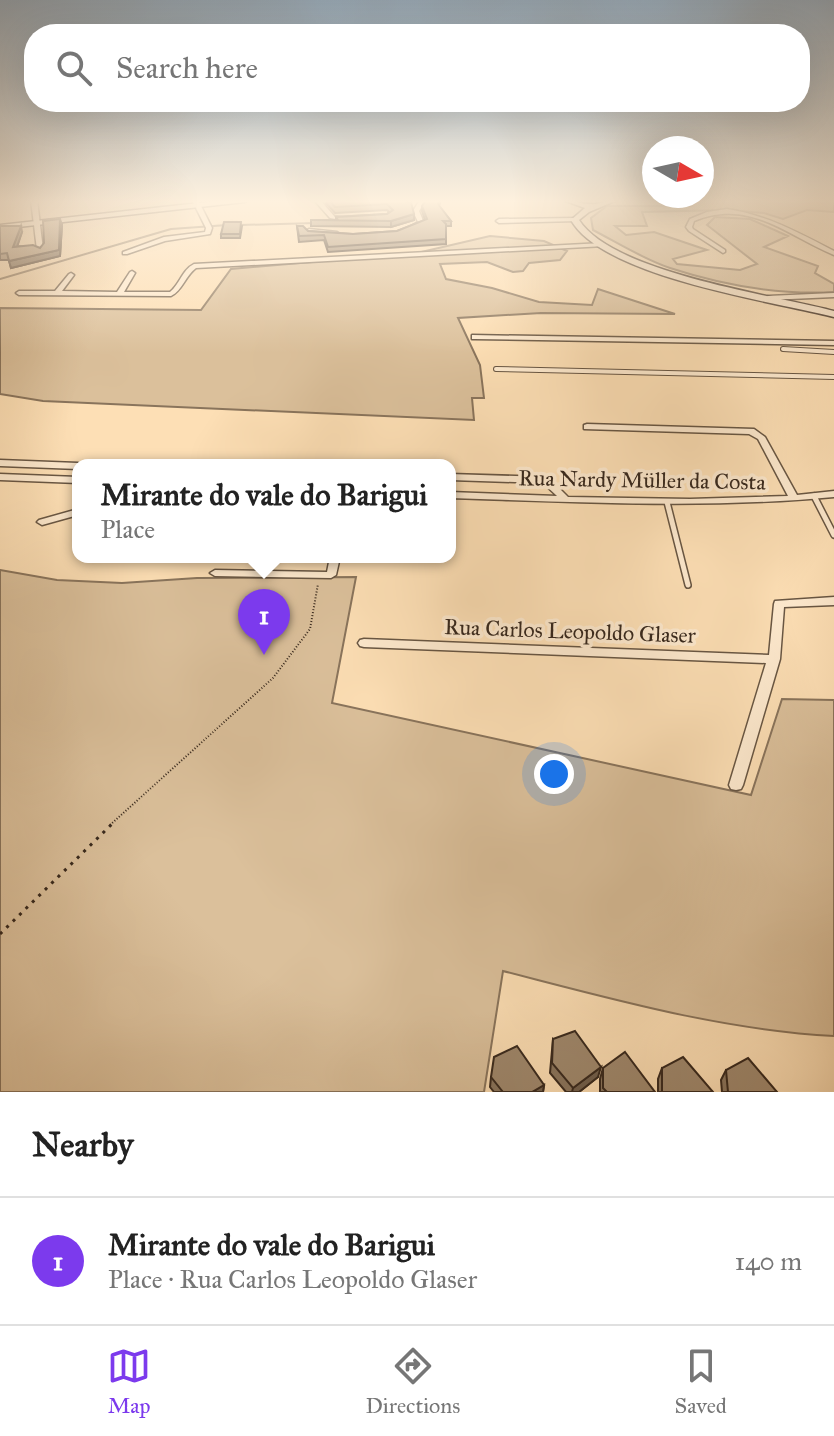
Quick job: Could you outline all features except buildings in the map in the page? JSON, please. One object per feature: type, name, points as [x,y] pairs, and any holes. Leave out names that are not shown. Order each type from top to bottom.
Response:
[{"type":"main road","points":[[616,251],[670,276],[834,314]]},
{"type":"street","points":[[125,253],[131,251]]},
{"type":"street","points":[[19,293],[171,294],[187,270],[194,266],[487,251]]},
{"type":"street","points":[[119,294],[132,273]]},
{"type":"street","points":[[57,293],[71,275]]},
{"type":"street","points":[[768,298],[834,296]]},
{"type":"street","points":[[812,308],[815,302],[834,296]]},
{"type":"street","points":[[475,337],[834,343]]},
{"type":"street","points":[[587,427],[751,431],[761,437],[794,498]]},
{"type":"street","points":[[0,463],[72,466]]},
{"type":"street","points":[[0,477],[72,480]]},
{"type":"street","points":[[456,477],[546,480],[565,499]]},
{"type":"street","name":"Rua Nardy Müller da Costa","points":[[456,495],[667,502],[834,494]]},
{"type":"street","points":[[42,522],[72,514]]},
{"type":"street","points":[[215,573],[331,575],[334,563]]},
{"type":"street","points":[[736,785],[774,659],[779,604],[834,601]]},
{"type":"street","name":"Rua Carlos Leopoldo Glaser","points":[[364,643],[774,659]]},
{"type":"lane","points":[[783,349],[834,352]]},
{"type":"lane","points":[[496,369],[834,377]]},
{"type":"lane","points":[[814,496],[834,535]]},
{"type":"lane","points":[[667,502],[688,585]]},
{"type":"path","points":[[0,934],[101,834],[273,678],[310,629],[319,575]]},
{"type":"shaded area","points":[[567,251],[560,260],[529,263],[523,271],[513,272],[487,262],[440,264],[446,279],[539,302],[592,305],[598,289],[675,314],[541,313],[458,318],[480,365],[484,398],[472,398],[474,420],[43,401],[0,394],[0,308],[201,310],[231,269],[417,253]]},
{"type":"shaded area","points":[[632,251],[703,251],[673,259],[677,264],[740,270],[757,264],[740,251],[775,251],[818,266],[815,273],[834,284],[834,292],[751,288],[660,264]]},
{"type":"shaded area","points":[[0,570],[57,580],[122,583],[197,578],[356,577],[332,703],[751,795],[782,699],[834,700],[834,1036],[708,1020],[503,971],[484,1092],[0,1092]]},
{"type":"waterway","points":[[0,279],[96,251]]},
{"type":"place","name":"Mirante do vale do Barigui","points":[[264,655]]}]
